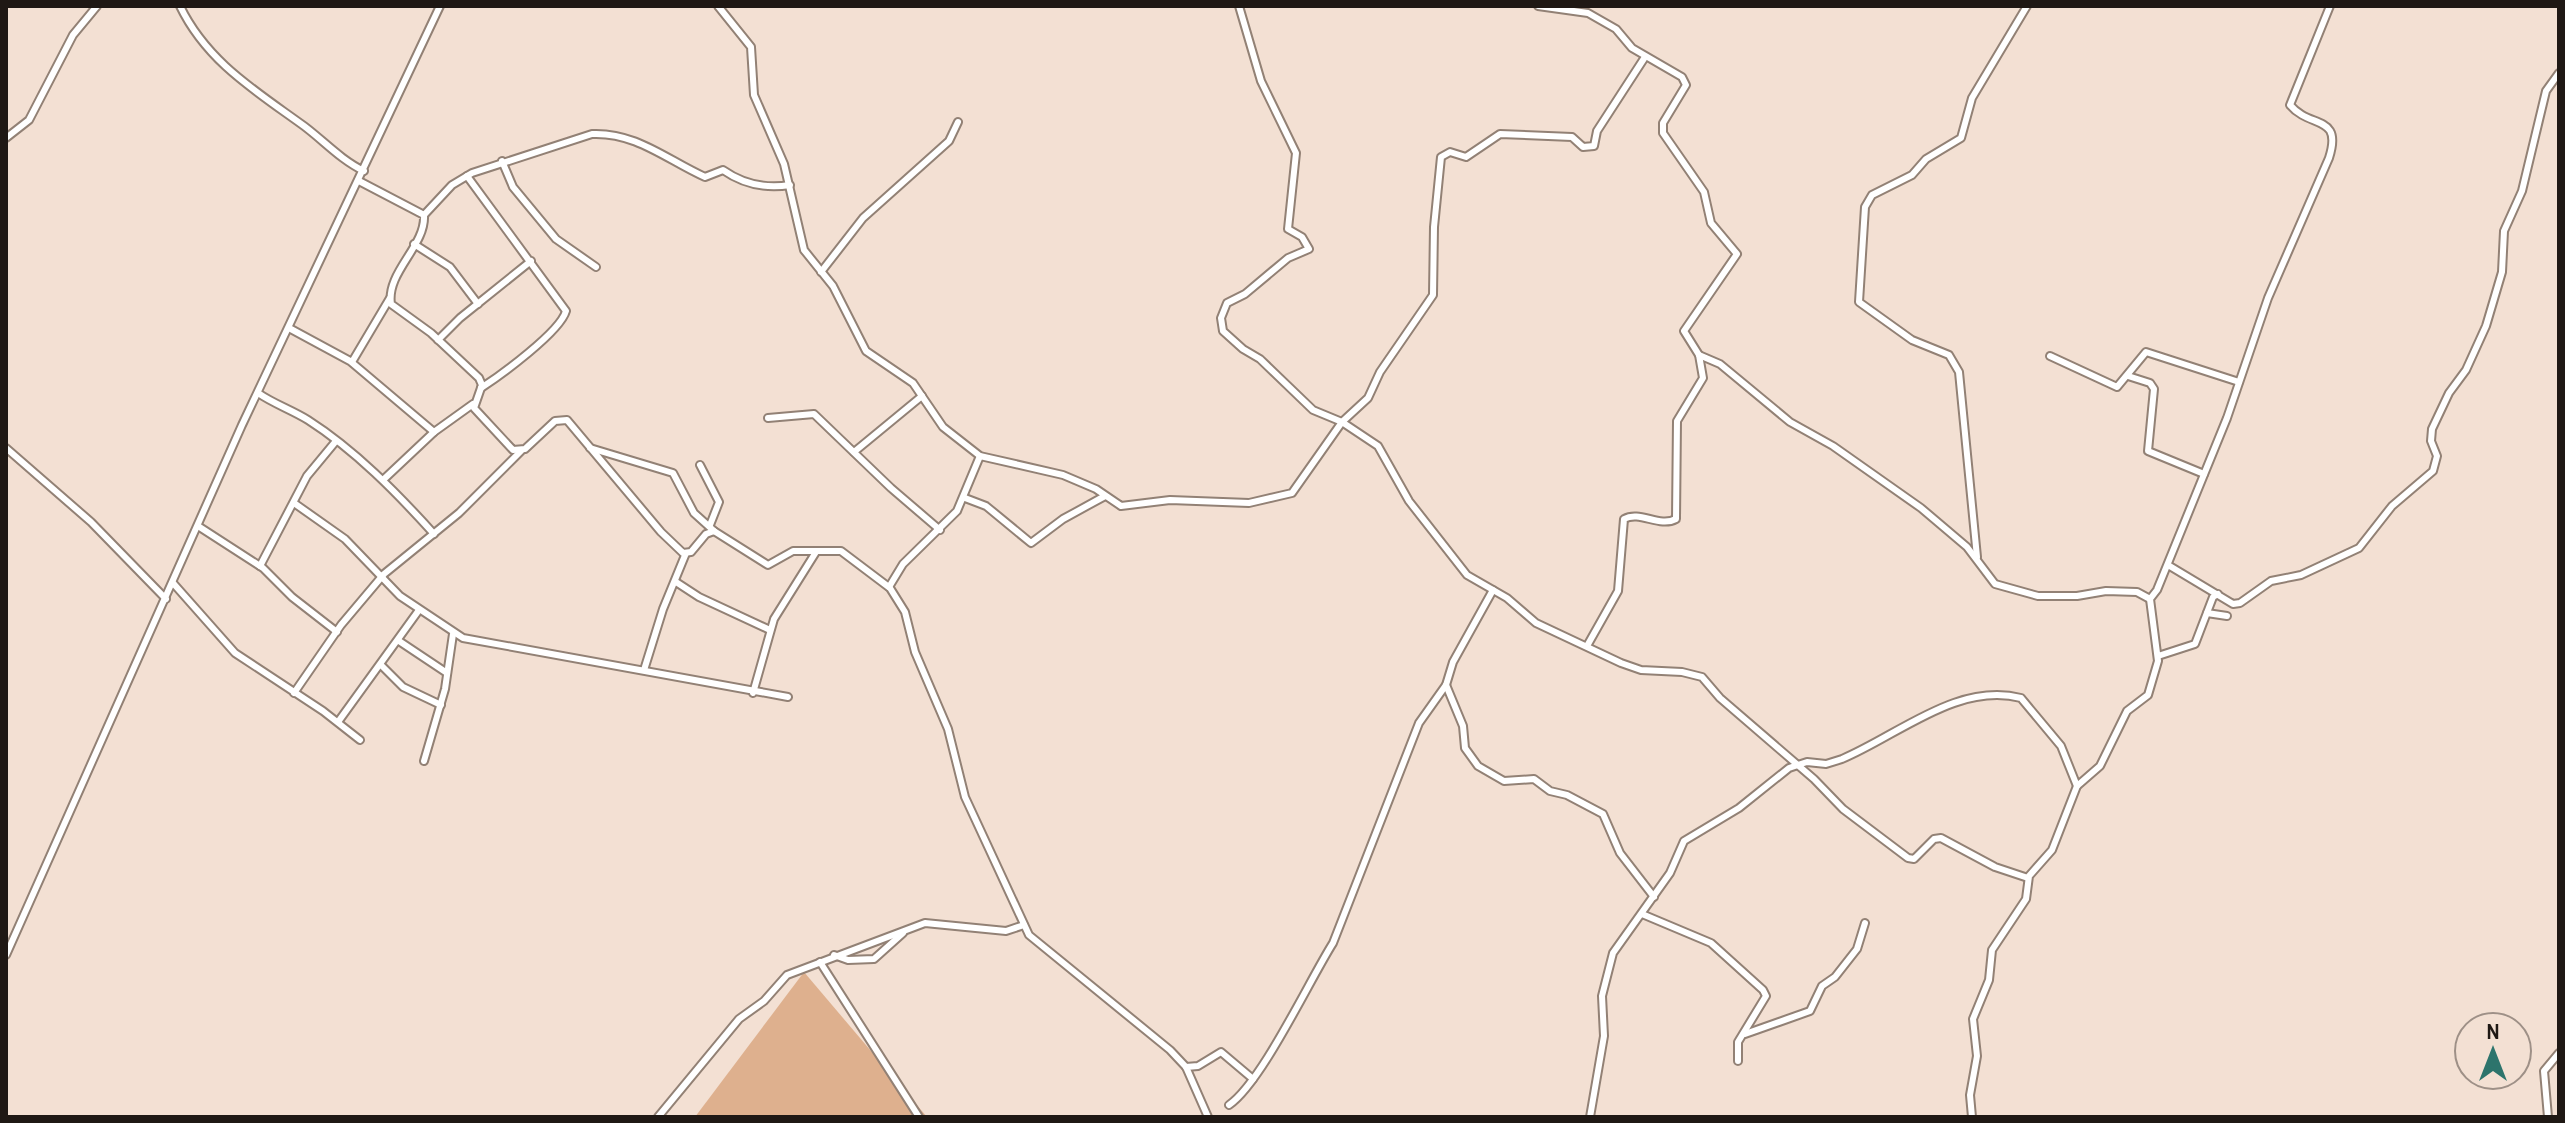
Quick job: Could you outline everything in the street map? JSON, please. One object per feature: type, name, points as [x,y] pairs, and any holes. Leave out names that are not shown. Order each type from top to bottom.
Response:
[{"type":"street","points":[[6,138],[29,120],[73,35],[97,6]]},
{"type":"street","points":[[180,6],[193,31],[217,60],[266,101],[364,171]]},
{"type":"street","points":[[6,955],[258,393],[440,6]]},
{"type":"street","points":[[718,6],[751,47],[754,95],[790,185],[804,250],[839,296],[866,351],[913,383],[949,433],[980,456],[1063,475],[1121,506],[1170,500],[1249,503],[1282,497],[1300,483],[1342,422],[1368,398],[1387,361],[1433,295],[1434,227],[1441,157],[1450,152],[1466,157],[1500,134],[1572,137],[1583,147],[1594,146],[1598,143],[1597,131],[1645,57]]},
{"type":"street","points":[[1239,6],[1261,81],[1296,153],[1288,229],[1302,237],[1309,249],[1288,258],[1245,294],[1227,303],[1220,326],[1313,410],[1342,422],[1378,446],[1409,501],[1458,566],[1536,623],[1641,670],[1682,672],[1702,677],[1720,698],[1757,727],[1867,830],[1908,858],[1914,859],[1934,839],[1941,838],[1995,867],[2028,878]]},
{"type":"street","points":[[1538,6],[1565,7],[1588,13],[1616,29],[1645,57],[1682,77],[1686,85],[1663,123],[1663,133],[1704,192],[1711,223],[1737,254],[1684,331],[1699,355],[1703,383],[1681,411],[1676,426],[1676,519],[1668,523],[1631,516],[1624,519],[1618,591],[1587,646]]},
{"type":"street","points":[[1977,557],[1959,372],[1949,355],[1912,340],[1859,303],[1865,211],[1872,195],[1912,175],[1926,159],[1961,138],[1972,98],[2027,6]]},
{"type":"street","points":[[1972,1117],[1970,1095],[1977,1056],[1973,1019],[1989,980],[1993,946],[2026,899],[2028,878],[2052,850],[2077,786],[2100,766],[2127,711],[2148,695],[2158,656],[2150,599],[2168,565],[2268,298],[2320,183],[2333,145],[2331,130],[2290,105],[2330,6]]},
{"type":"street","points":[[2168,565],[2240,603],[2271,581],[2301,575],[2359,548],[2386,512],[2433,471],[2437,456],[2431,441],[2432,429],[2444,409],[2445,398],[2466,370],[2486,326],[2502,272],[2504,231],[2522,191],[2546,91],[2559,73]]},
{"type":"street","points":[[821,272],[863,218],[949,141],[958,122]]},
{"type":"street","points":[[352,362],[390,298],[424,215],[437,199],[467,176],[502,161],[573,137],[613,133],[645,145],[705,177],[723,170],[749,183],[790,185]]},
{"type":"street","points":[[502,161],[513,187],[556,239],[596,267]]},
{"type":"street","points":[[383,480],[434,432],[473,404],[481,388],[566,314],[564,305],[467,176]]},
{"type":"street","points":[[359,181],[424,215]]},
{"type":"street","points":[[414,244],[450,267],[478,304]]},
{"type":"street","points":[[438,340],[531,261]]},
{"type":"street","points":[[390,298],[393,306],[438,340],[479,378],[481,388]]},
{"type":"street","points":[[289,328],[352,362],[434,432]]},
{"type":"street","points":[[2050,356],[2117,387],[2147,352],[2239,382]]},
{"type":"street","points":[[1699,355],[1720,364],[1790,422],[1833,446],[1908,499],[1977,557],[1993,583],[2020,592],[2063,597],[2106,591],[2137,592],[2150,599]]},
{"type":"street","points":[[2128,376],[2150,383],[2154,389],[2148,451],[2204,474]]},
{"type":"street","points":[[258,393],[308,420],[336,441],[383,480],[434,534]]},
{"type":"street","points":[[854,452],[922,396]]},
{"type":"street","points":[[473,404],[508,446],[521,451]]},
{"type":"street","points":[[768,418],[813,413],[940,530]]},
{"type":"street","points":[[294,693],[337,632],[382,577],[434,534],[555,421],[564,419],[570,422],[661,532],[686,553]]},
{"type":"street","points":[[260,566],[315,464],[336,441]]},
{"type":"street","points":[[6,448],[91,522],[166,599]]},
{"type":"street","points":[[590,448],[673,473],[694,513],[768,565],[777,563],[787,553],[843,551],[889,587],[905,612],[915,652],[946,724],[965,797],[1024,925],[1040,947],[1093,984],[1186,1067],[1208,1117]]},
{"type":"street","points":[[889,587],[903,564],[940,530],[965,498],[980,456]]},
{"type":"street","points":[[644,670],[663,609],[686,553],[712,528],[719,502],[700,465]]},
{"type":"street","points":[[965,498],[986,506],[1031,543],[1063,519],[1105,496]]},
{"type":"street","points":[[294,503],[345,539],[419,610],[453,634],[471,640],[788,697]]},
{"type":"street","points":[[198,526],[260,566],[292,597],[337,632]]},
{"type":"street","points":[[753,693],[770,630],[792,585],[816,552]]},
{"type":"street","points":[[676,582],[699,597],[770,630]]},
{"type":"street","points":[[173,583],[235,653],[360,740]]},
{"type":"street","points":[[1229,1105],[1253,1079],[1333,943],[1419,723],[1446,685],[1453,662],[1493,590]]},
{"type":"street","points":[[2158,656],[2195,644],[2213,597],[2218,594]]},
{"type":"street","points":[[338,722],[382,666],[419,610]]},
{"type":"street","points":[[2207,613],[2227,616]]},
{"type":"street","points":[[424,761],[441,705],[453,634]]},
{"type":"street","points":[[399,641],[447,673]]},
{"type":"street","points":[[382,666],[403,687],[441,705]]},
{"type":"street","points":[[1446,685],[1463,726],[1465,748],[1478,766],[1504,781],[1534,779],[1550,791],[1567,795],[1603,814],[1620,853],[1654,897]]},
{"type":"street","points":[[1590,1117],[1604,1036],[1602,996],[1613,953],[1670,873],[1684,841],[1739,808],[1773,779],[1796,765],[1842,759],[1916,720],[1990,693],[2021,698],[2061,746],[2077,786]]},
{"type":"street","points":[[1642,914],[1711,943],[1759,984],[1766,996],[1737,1046],[1738,1061]]},
{"type":"street","points":[[658,1117],[739,1019],[768,997],[781,979],[834,955],[929,923],[1003,931],[1024,925]]},
{"type":"street","points":[[1743,1035],[1810,1011],[1822,986],[1835,977],[1857,949],[1865,923]]},
{"type":"street","points":[[834,955],[848,960],[874,959],[906,930]]},
{"type":"street","points":[[820,962],[919,1117]]},
{"type":"street","points":[[1186,1067],[1198,1066],[1221,1052],[1253,1079]]},
{"type":"street","points":[[2548,1117],[2544,1071],[2559,1053]]},
{"type":"shaded area","points":[[804,972],[927,1117],[695,1117]]}]
